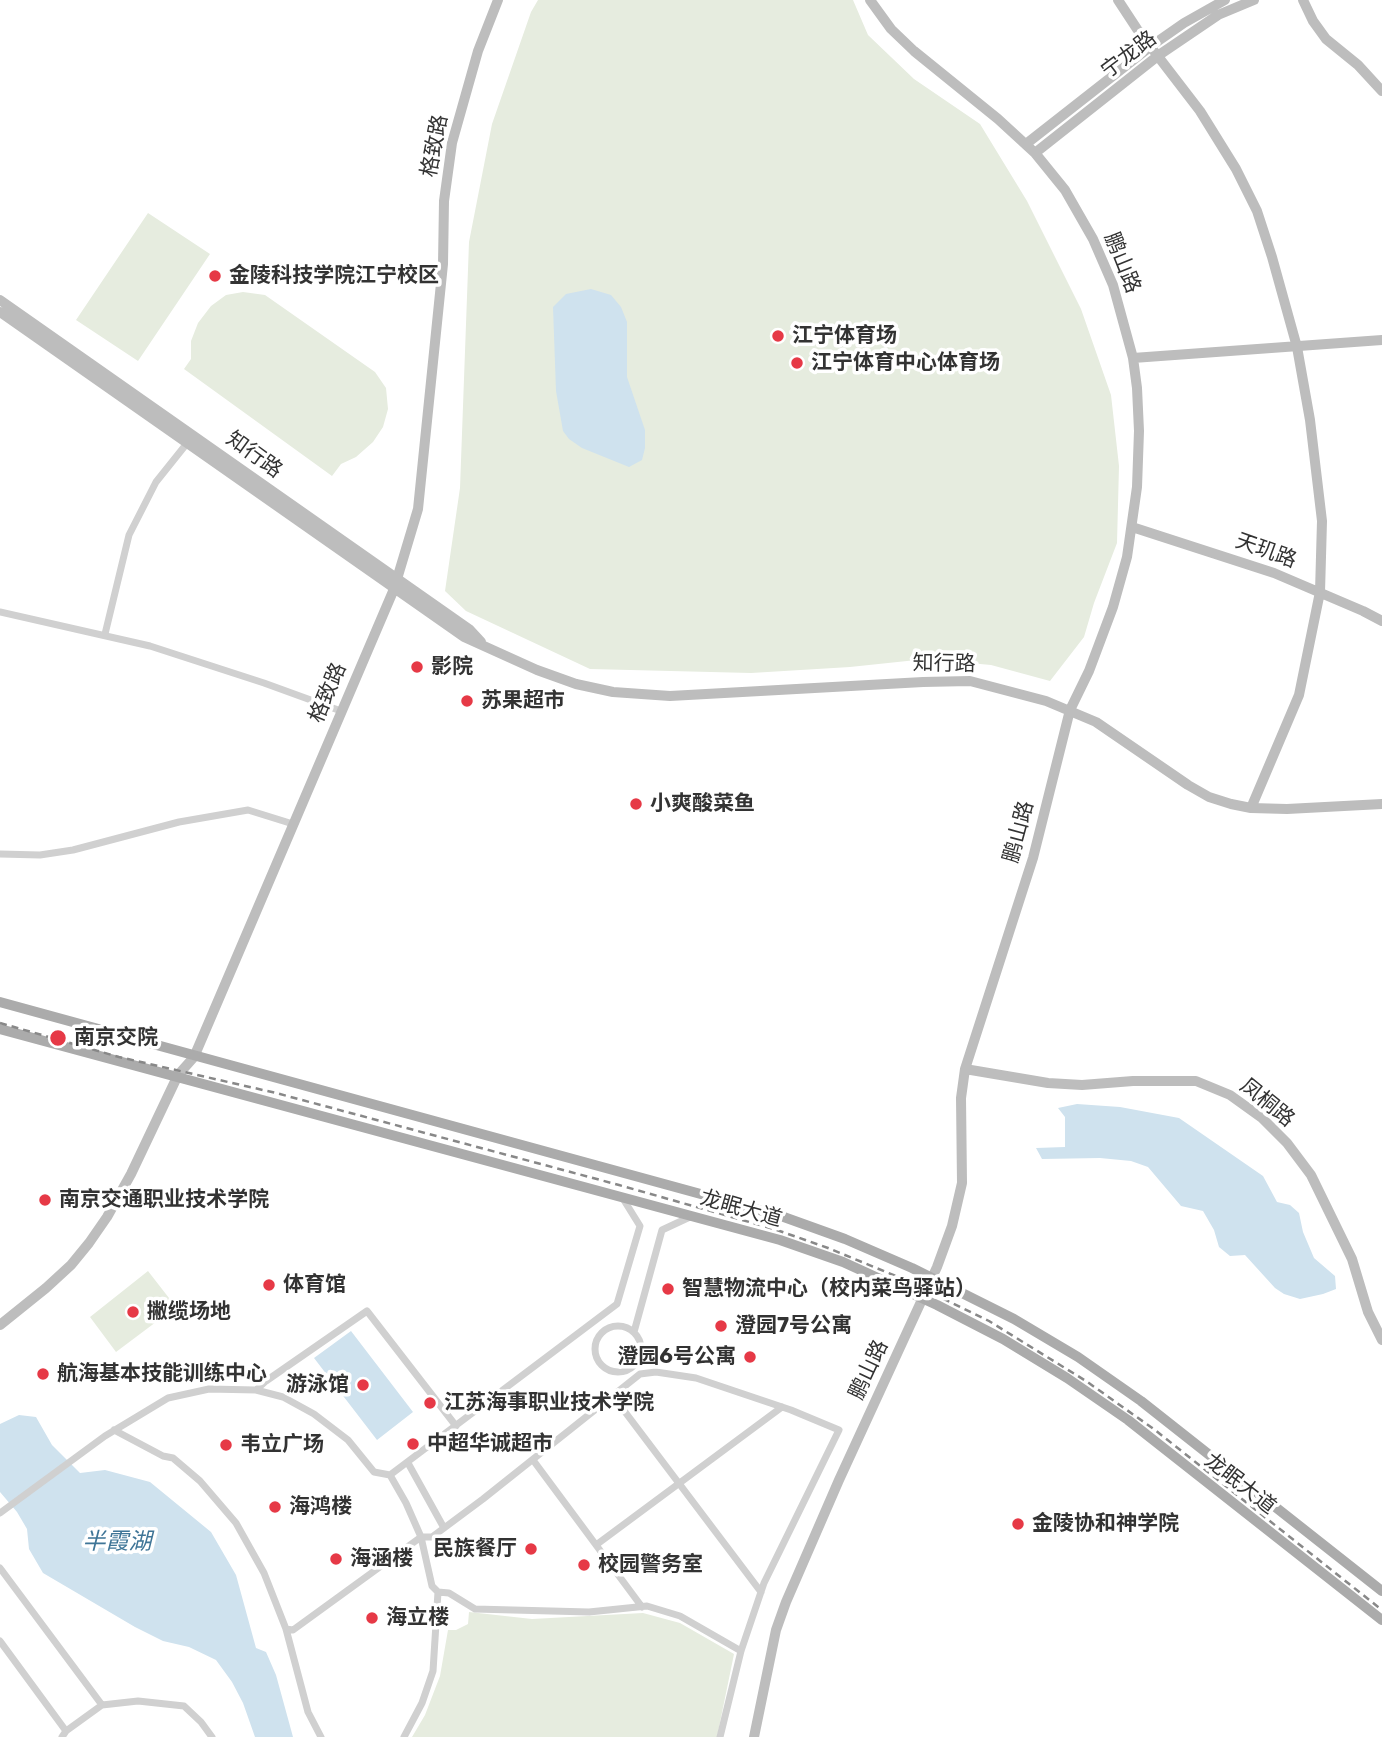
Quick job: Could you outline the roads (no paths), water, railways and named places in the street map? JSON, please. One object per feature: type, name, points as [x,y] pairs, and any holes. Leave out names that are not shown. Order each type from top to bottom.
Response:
[{"type":"main road","name":"龙眠大道","points":[[0,1002],[780,1216],[845,1239],[933,1277],[1014,1319],[1078,1357],[1141,1401],[1382,1591]]},
{"type":"main road","name":"龙眠大道","points":[[0,1028],[622,1196],[780,1240],[830,1258],[923,1299],[1003,1339],[1067,1378],[1128,1420],[1382,1620]]},
{"type":"street","name":"格致路","points":[[0,1325],[46,1288],[89,1243],[131,1174],[178,1075],[194,1057],[395,584],[418,509],[424,465],[443,264],[444,201],[452,143],[478,51],[498,0]]},
{"type":"street","name":"鹏山路","points":[[754,1737],[776,1630],[786,1602],[933,1277],[952,1226],[962,1183],[961,1098],[965,1069],[1032,858],[1070,710],[1113,607],[1127,557],[1137,486],[1139,431],[1133,358],[1113,285],[1093,239],[1065,190],[1035,153],[906,44],[891,29],[870,0]]},
{"type":"street","points":[[1118,0],[1200,111],[1236,169],[1252,201],[1272,257],[1297,347],[1310,420],[1322,521],[1320,592],[1299,695],[1251,808]]},
{"type":"street","name":"宁龙路","points":[[1026,144],[1151,46],[1184,23],[1225,0]]},
{"type":"street","name":"宁龙路","points":[[1035,153],[1158,55],[1218,15],[1254,0]]},
{"type":"street","points":[[1303,0],[1326,39],[1358,65],[1382,91]]},
{"type":"street","name":"知行路","points":[[0,300],[142,398],[395,584]]},
{"type":"street","name":"知行路","points":[[0,312],[395,584],[469,629],[484,645],[537,670],[576,684],[613,692],[670,696],[970,681],[1046,701],[1096,722],[1209,797],[1251,808],[1382,804]]},
{"type":"street","points":[[1133,358],[1382,340]]},
{"type":"street","points":[[105,634],[129,535],[156,482],[188,442]]},
{"type":"street","name":"天玑路","points":[[1132,527],[1250,565],[1320,592],[1382,621]]},
{"type":"street","points":[[0,612],[150,646],[251,678],[341,712]]},
{"type":"street","points":[[0,853],[40,855],[73,850],[179,822],[248,810],[293,824]]},
{"type":"street","name":"凤桐路","points":[[965,1069],[1048,1083],[1082,1085],[1155,1080],[1196,1081],[1230,1095],[1262,1118],[1287,1143],[1311,1175],[1352,1259],[1368,1312],[1382,1340]]},
{"type":"street","points":[[0,1513],[114,1430],[168,1398],[209,1389],[256,1390],[283,1397],[314,1414],[348,1440],[374,1472],[390,1475],[617,1304],[640,1226],[622,1196]]},
{"type":"street","points":[[634,1332],[662,1230],[692,1216]]},
{"type":"street","points":[[256,1390],[367,1311],[456,1426]]},
{"type":"street","points":[[597,1320],[604,1331]]},
{"type":"street","points":[[620,1326],[634,1332],[641,1352],[635,1365],[622,1372],[608,1370],[602,1366],[597,1359],[596,1344],[604,1331],[620,1326]]},
{"type":"street","points":[[635,1365],[640,1374]]},
{"type":"street","points":[[286,1629],[293,1630],[421,1537],[432,1537],[640,1374],[656,1372],[696,1378],[782,1407],[839,1430],[761,1592],[741,1650],[720,1737]]},
{"type":"street","points":[[613,1396],[761,1592]]},
{"type":"street","points":[[596,1545],[782,1407]]},
{"type":"street","points":[[114,1430],[163,1456],[173,1458],[200,1481],[236,1523],[264,1573],[286,1629],[308,1712],[321,1737]]},
{"type":"street","points":[[533,1460],[642,1607]]},
{"type":"street","points":[[408,1463],[444,1528]]},
{"type":"street","points":[[390,1475],[421,1537],[432,1586],[438,1592],[449,1593],[475,1609],[589,1612],[642,1607],[680,1616],[741,1650]]},
{"type":"street","points":[[0,1568],[102,1705]]},
{"type":"street","points":[[404,1737],[422,1703],[433,1671],[438,1592]]},
{"type":"street","points":[[0,1641],[64,1734],[102,1705],[138,1701],[184,1706],[212,1737]]},
{"type":"water","points":[[591,289],[611,295],[621,307],[627,322],[627,377],[645,430],[642,460],[629,467],[582,448],[563,431],[556,391],[553,307],[566,294]]},
{"type":"water","points":[[1077,1104],[1120,1107],[1179,1118],[1263,1176],[1277,1202],[1290,1205],[1299,1213],[1303,1232],[1314,1258],[1335,1276],[1336,1289],[1300,1299],[1284,1294],[1275,1288],[1245,1255],[1230,1256],[1219,1247],[1214,1230],[1203,1211],[1181,1206],[1148,1167],[1131,1161],[1100,1158],[1042,1159],[1036,1148],[1065,1147],[1065,1117],[1058,1108]]},
{"type":"water","name":"游泳馆","points":[[351,1331],[413,1412],[377,1440],[314,1358]]},
{"type":"water","name":"半霞湖","points":[[19,1415],[36,1417],[52,1445],[80,1473],[105,1470],[150,1482],[211,1532],[236,1575],[256,1648],[266,1652],[276,1675],[293,1737],[255,1737],[243,1703],[216,1660],[189,1647],[163,1641],[135,1627],[43,1573],[29,1549],[27,1529],[0,1492],[0,1424]]},
{"type":"railway","points":[[0,1023],[119,1057],[276,1093],[619,1185],[774,1229],[903,1279],[989,1321],[1086,1381],[1155,1430],[1382,1610]]},
{"type":"place","name":"金陵科技学院江宁校区","points":[[215,276]]},
{"type":"place","name":"江宁体育场","points":[[778,336]]},
{"type":"place","name":"江宁体育中心体育场","points":[[797,363]]},
{"type":"place","name":"影院","points":[[417,667]]},
{"type":"place","name":"苏果超市","points":[[467,701]]},
{"type":"place","name":"小爽酸菜鱼","points":[[636,804]]},
{"type":"place","name":"南京交院","points":[[58,1038]]},
{"type":"place","name":"南京交通职业技术学院","points":[[45,1200]]},
{"type":"place","name":"体育馆","points":[[269,1285]]},
{"type":"place","name":"智慧物流中心（校内菜鸟驿站）","points":[[668,1289]]},
{"type":"place","name":"撇缆场地","points":[[133,1312]]},
{"type":"place","name":"澄园7号公寓","points":[[721,1326]]},
{"type":"place","name":"澄园6号公寓","points":[[750,1357]]},
{"type":"place","name":"航海基本技能训练中心","points":[[43,1374]]},
{"type":"place","name":"游泳馆","points":[[363,1385]]},
{"type":"place","name":"江苏海事职业技术学院","points":[[430,1403]]},
{"type":"place","name":"中超华诚超市","points":[[413,1444]]},
{"type":"place","name":"韦立广场","points":[[226,1445]]},
{"type":"place","name":"海鸿楼","points":[[275,1507]]},
{"type":"place","name":"金陵协和神学院","points":[[1018,1524]]},
{"type":"place","name":"民族餐厅","points":[[531,1549]]},
{"type":"place","name":"海涵楼","points":[[336,1559]]},
{"type":"place","name":"校园警务室","points":[[584,1565]]},
{"type":"place","name":"海立楼","points":[[372,1618]]}]
